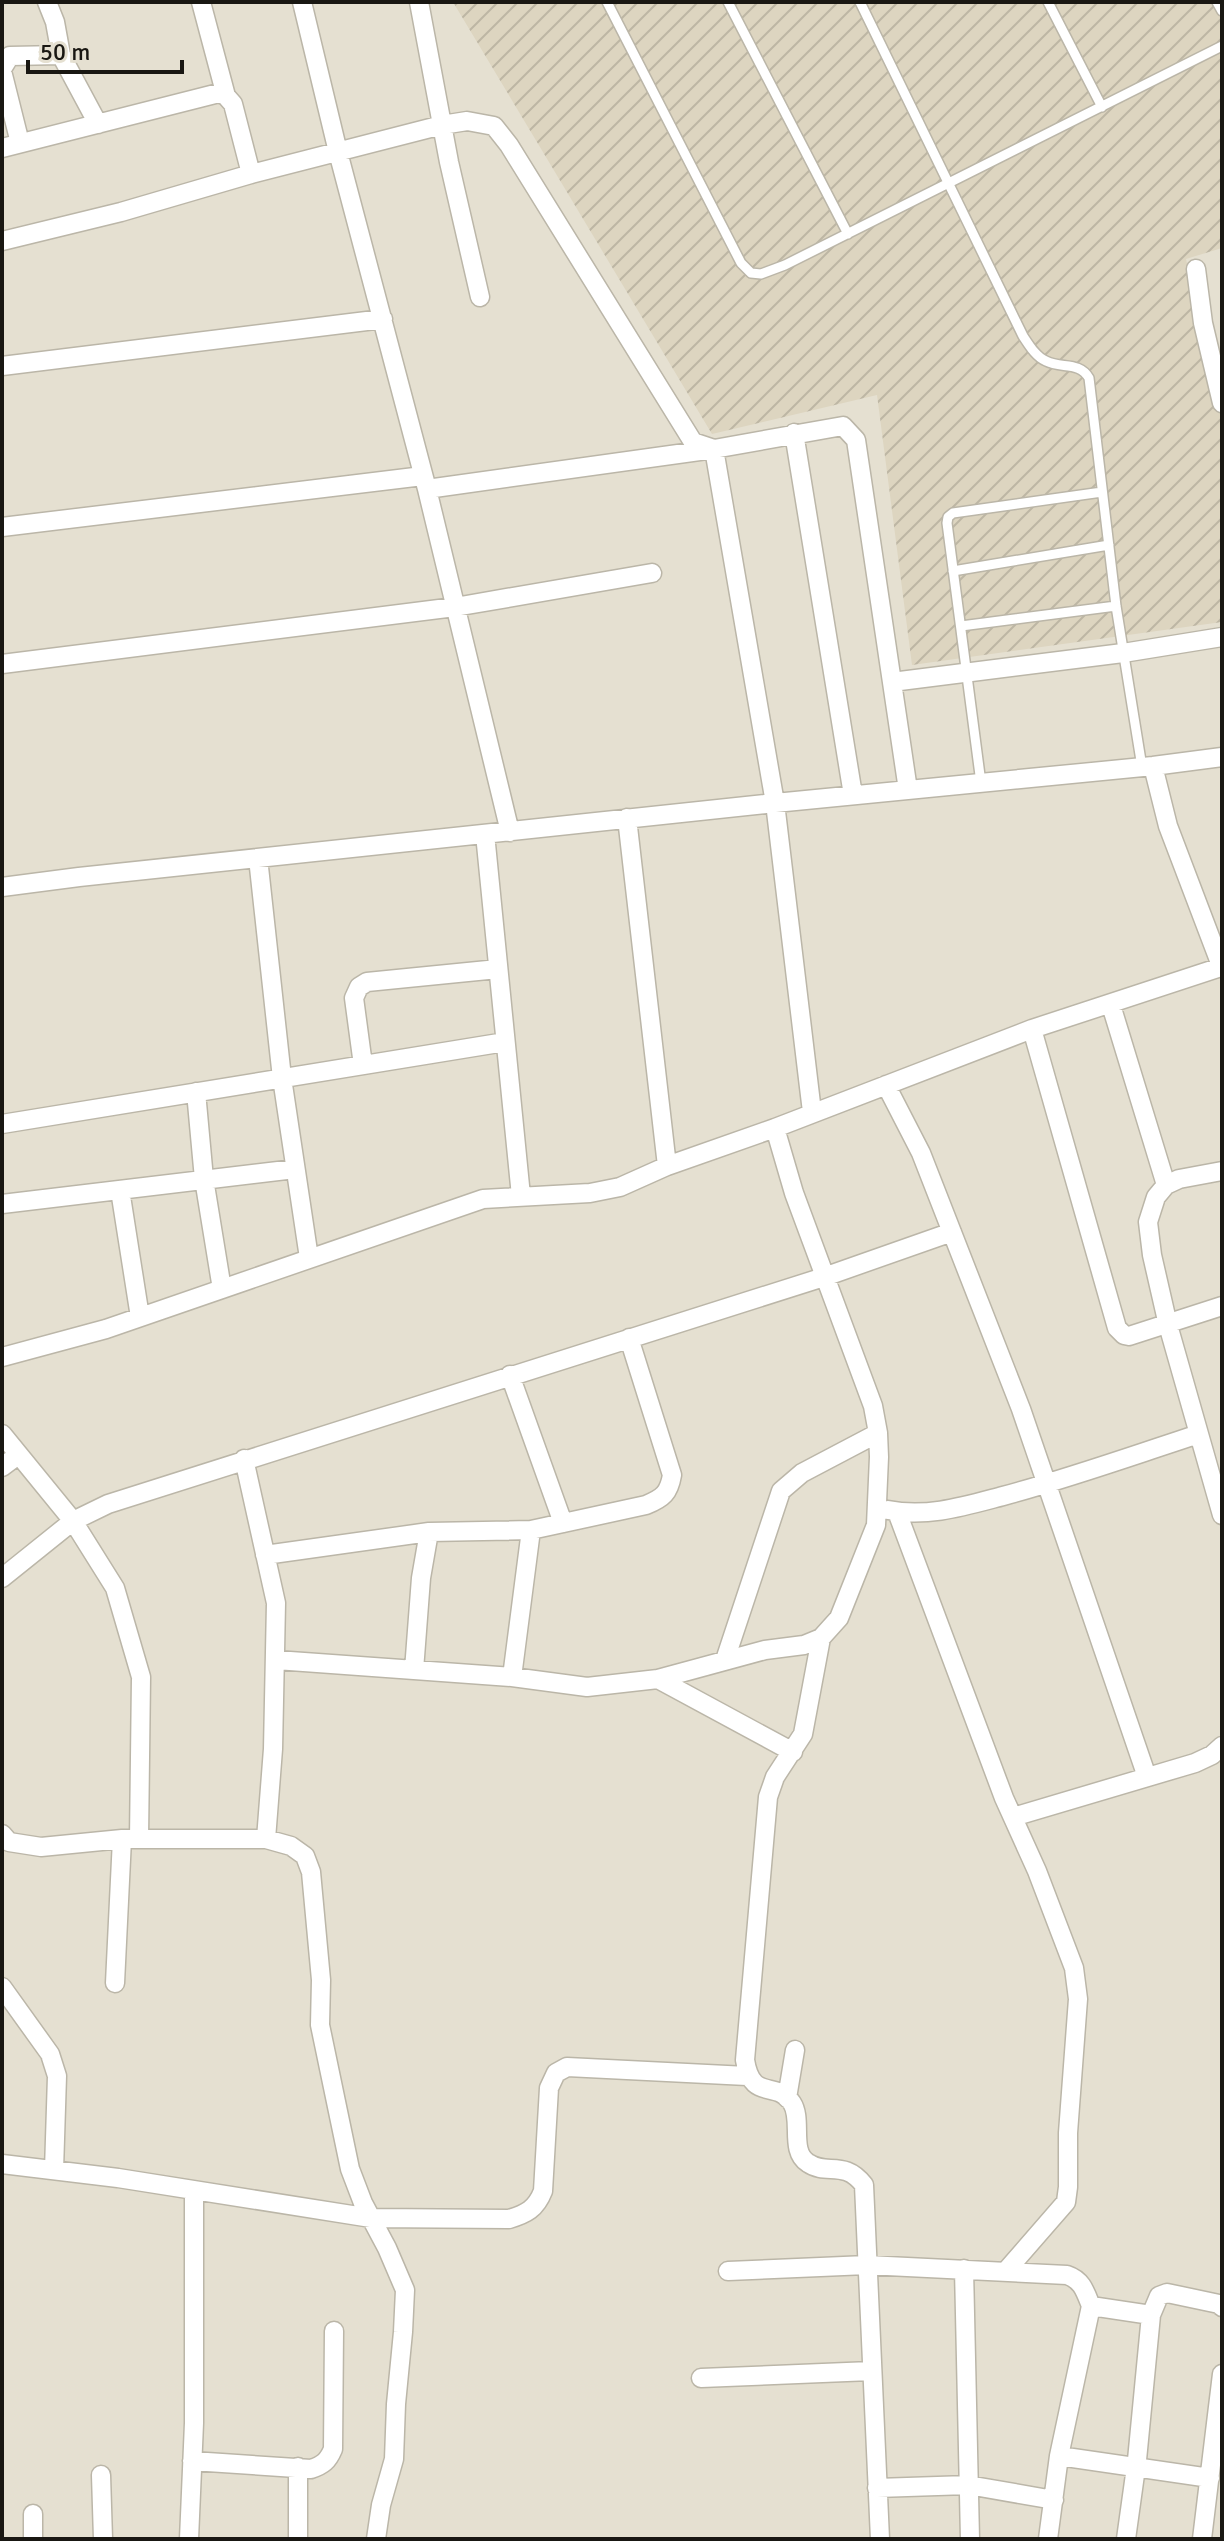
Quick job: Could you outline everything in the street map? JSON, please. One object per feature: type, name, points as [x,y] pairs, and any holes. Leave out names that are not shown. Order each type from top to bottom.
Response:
[{"type":"street","points":[[47,2],[55,22],[61,55],[98,124]]},
{"type":"street","points":[[201,2],[226,96]]},
{"type":"street","points":[[302,2],[425,482],[510,832]]},
{"type":"street","points":[[419,2],[480,297]]},
{"type":"street","points":[[61,55],[10,56],[2,70],[11,146],[219,93],[233,104],[251,174]]},
{"type":"street","points":[[2,241],[442,125],[467,121],[494,126],[509,145],[693,442],[714,449]]},
{"type":"street","points":[[1196,269],[1203,323],[1222,403]]},
{"type":"street","points":[[1203,323],[1222,318]]},
{"type":"street","points":[[2,366],[383,319]]},
{"type":"street","points":[[2,527],[714,449],[843,426],[856,440],[908,790]]},
{"type":"street","points":[[794,433],[853,795]]},
{"type":"street","points":[[714,449],[775,803],[812,1112]]},
{"type":"street","points":[[2,664],[455,607],[652,573]]},
{"type":"street","points":[[892,682],[1123,653],[1222,637]]},
{"type":"street","points":[[2,887],[1222,757]]},
{"type":"street","points":[[2,1357],[106,1329],[483,1199],[590,1193],[620,1187],[667,1166],[1032,1029],[1222,968],[1148,767]]},
{"type":"street","points":[[627,818],[667,1166]]},
{"type":"street","points":[[485,834],[521,1196]]},
{"type":"street","points":[[258,858],[282,1078],[309,1258]]},
{"type":"street","points":[[363,1065],[354,998],[359,987],[367,982],[498,969]]},
{"type":"street","points":[[1111,1005],[1166,1185]]},
{"type":"street","points":[[1032,1029],[1114,1323],[1121,1333],[1129,1336],[1222,1306]]},
{"type":"street","points":[[2,1124],[505,1042]]},
{"type":"street","points":[[886,1085],[921,1153],[1048,1484],[1147,1777]]},
{"type":"street","points":[[196,1092],[204,1179],[222,1289]]},
{"type":"street","points":[[276,1660],[512,1677],[587,1687],[658,1679],[765,1650],[804,1645],[821,1638],[839,1618],[876,1525],[878,1433],[873,1406],[794,1193],[775,1128]]},
{"type":"street","points":[[2,1204],[295,1169]]},
{"type":"street","points":[[1222,1171],[1179,1179],[1166,1185],[1156,1197],[1148,1222],[1168,1325],[1222,1515]]},
{"type":"street","points":[[120,1190],[140,1317]]},
{"type":"street","points":[[2,1578],[73,1521],[108,1504],[824,1277],[952,1232]]},
{"type":"street","points":[[265,1555],[429,1532],[531,1530],[646,1505],[660,1499],[669,1491],[672,1475],[629,1338]]},
{"type":"street","points":[[510,1375],[563,1523]]},
{"type":"street","points":[[725,1660],[781,1491],[802,1473],[878,1433]]},
{"type":"street","points":[[2,1434],[73,1521],[115,1588],[141,1677],[130,1839],[115,1983]]},
{"type":"street","points":[[877,1508],[929,1514],[1048,1484],[1199,1434]]},
{"type":"street","points":[[2,1467],[18,1455]]},
{"type":"street","points":[[244,1459],[276,1603],[273,1749],[266,1839]]},
{"type":"street","points":[[897,1512],[1074,1968],[1078,1999],[1066,2202],[1006,2271]]},
{"type":"street","points":[[512,1677],[531,1530]]},
{"type":"street","points":[[414,1670],[421,1578],[429,1532]]},
{"type":"street","points":[[821,1638],[803,1734],[775,1777],[768,1797],[745,2060],[747,2076],[755,2086],[787,2098],[793,2105],[798,2120],[798,2148],[803,2158],[809,2164],[851,2171],[864,2185],[880,2539]]},
{"type":"street","points":[[658,1679],[793,1752]]},
{"type":"street","points":[[1013,1817],[1195,1763],[1222,1746]]},
{"type":"street","points":[[4,1841],[41,1847],[130,1839],[266,1839],[291,1846],[305,1856],[311,1872],[321,1980],[320,2025],[350,2169],[405,2290],[394,2459],[381,2505],[376,2539]]},
{"type":"street","points":[[2,1987],[50,2054],[57,2076],[54,2170]]},
{"type":"street","points":[[787,2098],[795,2050]]},
{"type":"street","points":[[2,2164],[371,2218],[509,2219],[526,2214],[538,2204],[543,2191],[549,2088],[556,2073],[567,2067],[747,2076]]},
{"type":"street","points":[[189,2539],[194,2190]]},
{"type":"street","points":[[728,2271],[867,2265],[1006,2271],[1076,2278],[1084,2287],[1091,2306],[1059,2456],[1048,2539]]},
{"type":"street","points":[[964,2269],[970,2539]]},
{"type":"street","points":[[1126,2539],[1151,2315],[1159,2296],[1167,2293],[1222,2307]]},
{"type":"street","points":[[1091,2306],[1151,2315]]},
{"type":"street","points":[[192,2461],[311,2469],[322,2466],[333,2449],[334,2331]]},
{"type":"street","points":[[701,2378],[871,2371]]},
{"type":"street","points":[[1202,2539],[1210,2478],[1218,2456],[1222,2374]]},
{"type":"street","points":[[1059,2456],[1210,2478]]},
{"type":"street","points":[[298,2467],[298,2539]]},
{"type":"street","points":[[101,2475],[103,2539]]},
{"type":"street","points":[[877,2488],[968,2485],[1054,2500]]},
{"type":"street","points":[[33,2514],[33,2539]]},
{"type":"lane","points":[[607,2],[741,263],[751,273],[761,274],[848,234],[1222,46]]},
{"type":"lane","points":[[728,2],[848,234]]},
{"type":"lane","points":[[860,2],[1023,336],[1039,357],[1048,363],[1074,366],[1089,378],[1123,653],[1148,767]]},
{"type":"lane","points":[[1048,2],[1102,107]]},
{"type":"lane","points":[[1217,2],[1222,11]]},
{"type":"lane","points":[[981,783],[948,517],[953,513],[1102,492]]},
{"type":"lane","points":[[953,571],[1109,545]]},
{"type":"lane","points":[[961,626],[1116,606]]},
{"type":"shaded area","points":[[453,2],[1222,2],[1222,248],[1186,259],[1222,421],[1222,622],[912,665],[877,395],[712,434]]}]
